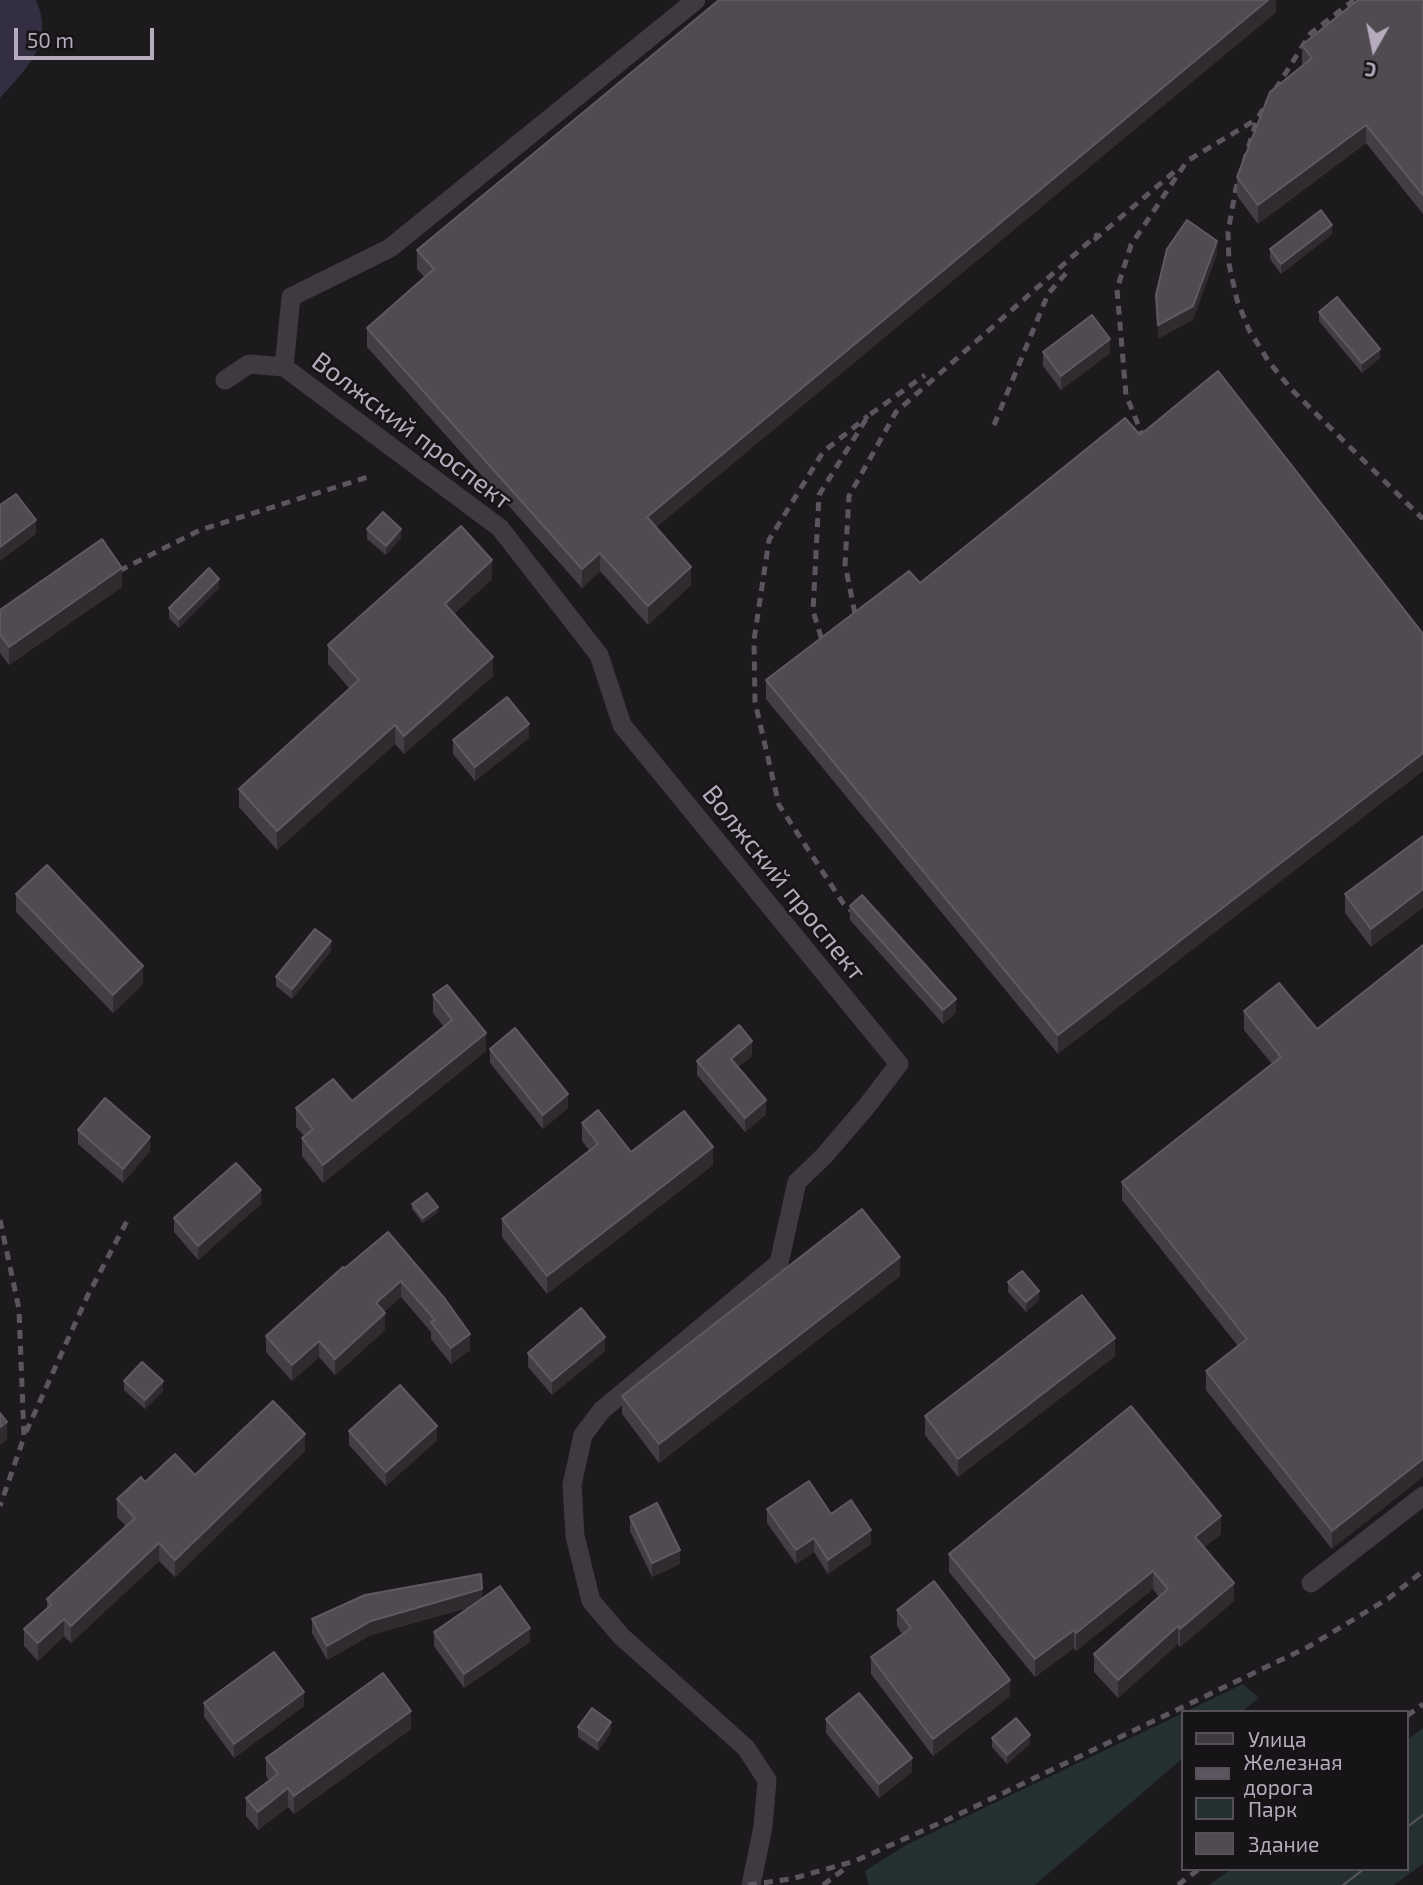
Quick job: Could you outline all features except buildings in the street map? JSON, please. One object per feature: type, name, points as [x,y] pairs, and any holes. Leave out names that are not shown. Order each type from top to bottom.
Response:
[{"type":"street","name":"Волжский проспект","points":[[696,0],[390,248],[291,297],[284,367],[500,528],[599,655],[622,725],[899,1063],[858,1117],[797,1182],[779,1263],[602,1410],[583,1435],[572,1485],[575,1536],[592,1601],[621,1636],[746,1748],[767,1780],[763,1827],[751,1885]]},
{"type":"street","points":[[225,380],[249,364],[284,367]]},
{"type":"street","points":[[1311,1583],[1423,1496]]},
{"type":"green space","points":[[1243,1684],[1259,1698],[1244,1710],[1189,1710]]},
{"type":"green space","points":[[1182,1713],[1182,1759],[1035,1885],[869,1885],[865,1871],[904,1846]]},
{"type":"green space","points":[[1423,1728],[1423,1864],[1394,1885],[1209,1885],[1228,1871],[1409,1871],[1409,1738]]},
{"type":"shaded area","points":[[0,0],[36,0],[42,29],[35,54],[0,98]]},
{"type":"tram line","points":[[1409,1826],[1423,1815]]},
{"type":"tram line","points":[[1343,1885],[1361,1871]]},
{"type":"railway","points":[[1354,0],[1310,34],[1257,119],[1236,188],[1228,232],[1229,264],[1237,300],[1249,330],[1269,362],[1292,390],[1423,519]]},
{"type":"railway","points":[[1144,439],[1126,395],[1117,289],[1131,245],[1187,161],[1257,119]]},
{"type":"railway","points":[[1094,240],[1174,172]]},
{"type":"railway","points":[[858,629],[845,564],[849,496],[896,412],[1098,234]]},
{"type":"railway","points":[[994,425],[1048,294],[1067,272]]},
{"type":"railway","points":[[826,653],[813,611],[819,495],[868,416],[925,375]]},
{"type":"railway","points":[[856,915],[843,903],[779,805],[755,702],[754,640],[769,540],[823,452],[868,416]]},
{"type":"railway","points":[[105,578],[200,530],[368,477]]},
{"type":"railway","points":[[0,1220],[19,1309],[24,1437],[0,1506]]},
{"type":"railway","points":[[26,1432],[87,1297],[127,1221]]},
{"type":"railway","points":[[748,1885],[791,1879],[855,1861],[949,1819],[1308,1647],[1389,1598],[1423,1571]]},
{"type":"railway","points":[[1409,1714],[1423,1704]]},
{"type":"railway","points":[[823,1885],[847,1867]]},
{"type":"railway","points":[[1178,1885],[1196,1871]]}]
